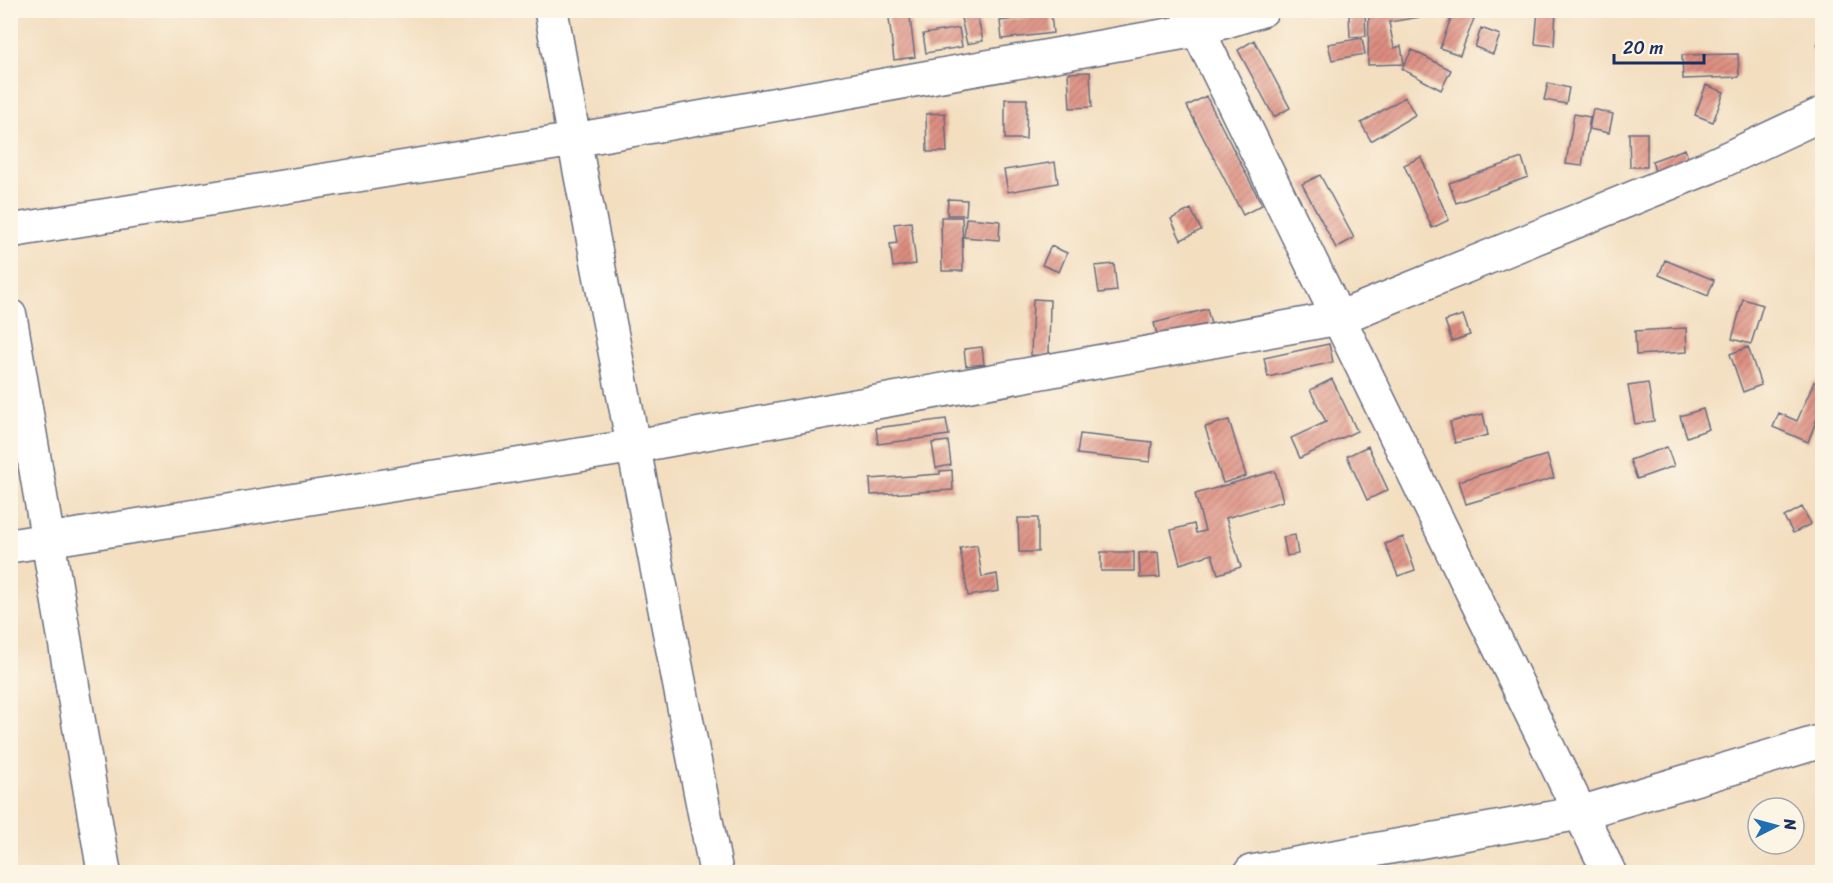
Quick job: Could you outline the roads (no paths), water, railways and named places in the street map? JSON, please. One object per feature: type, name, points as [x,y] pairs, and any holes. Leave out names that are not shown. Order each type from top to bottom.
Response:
[{"type":"street","points":[[551,10],[574,140],[716,873]]},
{"type":"street","points":[[10,231],[574,140],[1192,20],[1262,10]]},
{"type":"street","points":[[1192,20],[1609,873]]},
{"type":"street","points":[[10,546],[635,446],[1339,318],[1709,167],[1822,114]]},
{"type":"street","points":[[10,316],[104,873]]},
{"type":"street","points":[[1251,873],[1580,813],[1822,741]]}]
